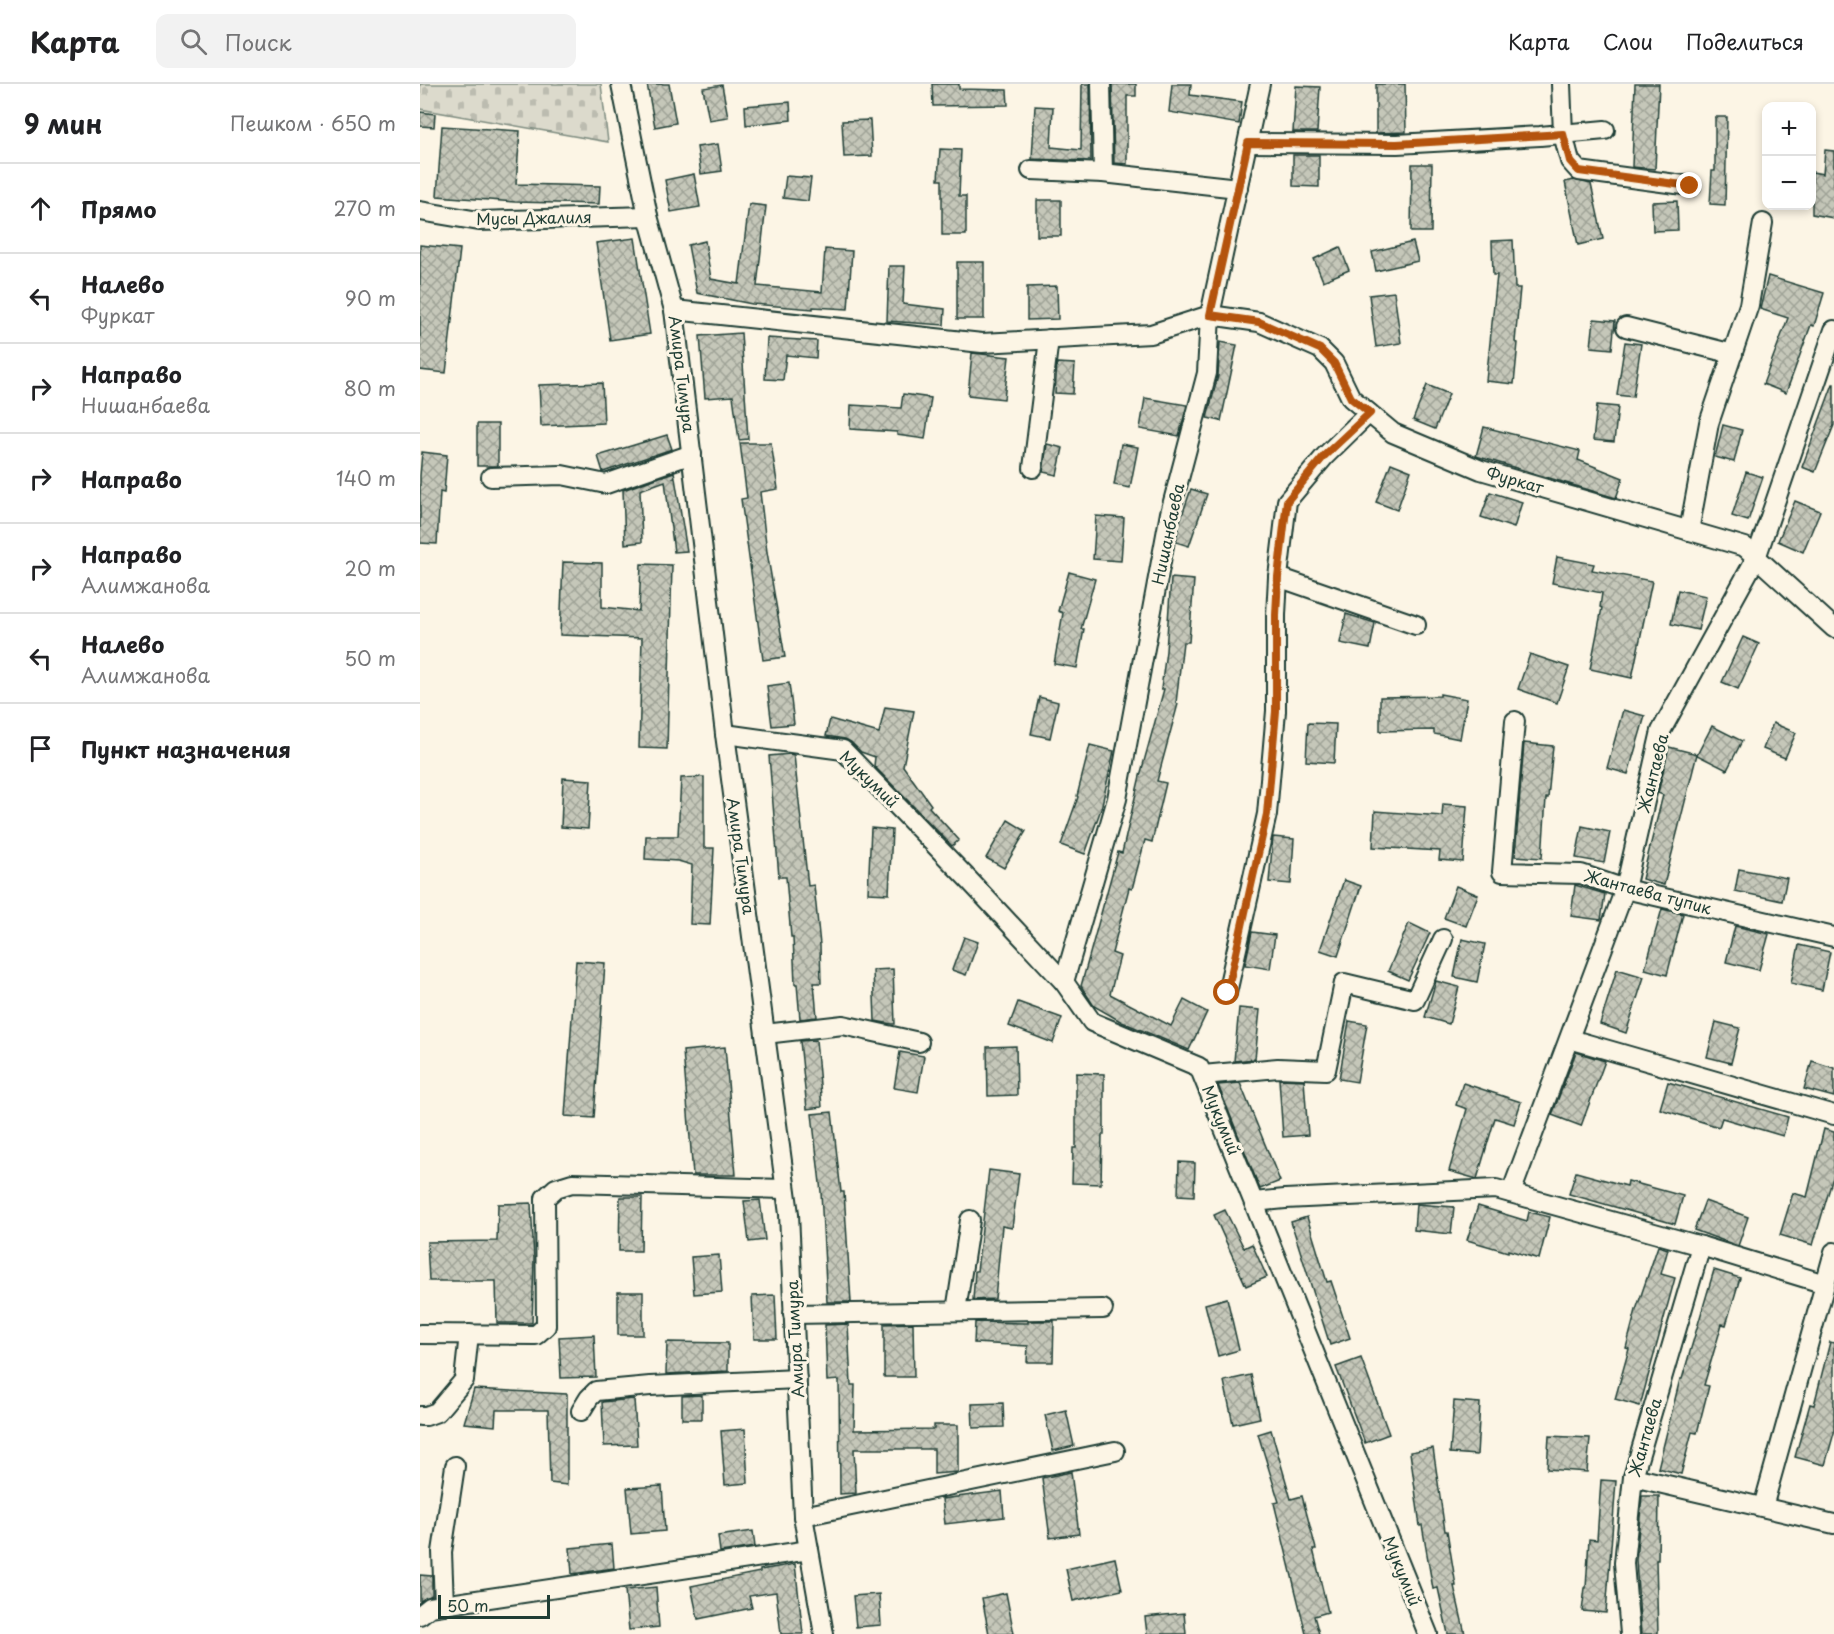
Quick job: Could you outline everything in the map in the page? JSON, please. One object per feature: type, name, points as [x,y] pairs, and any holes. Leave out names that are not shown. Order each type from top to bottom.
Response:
[{"type":"street","name":"Амира Тимура","points":[[621,84],[648,216],[674,310],[725,734],[789,1214],[803,1516],[824,1634]]},
{"type":"street","points":[[1101,84],[1103,173]]},
{"type":"street","name":"Нишанбаева","points":[[1064,982],[1117,799],[1170,513],[1207,373],[1210,315],[1260,84]]},
{"type":"street","points":[[1561,84],[1563,134],[1570,161],[1579,171],[1690,186]]},
{"type":"street","points":[[1248,143],[1397,144],[1605,130]]},
{"type":"street","points":[[1031,171],[1103,173],[1238,188]]},
{"type":"street","name":"Мусы Джалиля","points":[[420,211],[479,221],[648,216]]},
{"type":"street","points":[[1689,531],[1709,423],[1749,305],[1763,223]]},
{"type":"street","points":[[674,310],[982,343],[1151,334],[1210,315]]},
{"type":"street","name":"Фуркат","points":[[1210,315],[1259,322],[1320,349],[1334,363],[1351,398],[1393,433],[1481,470],[1745,547],[1834,628]]},
{"type":"street","points":[[1626,327],[1733,354]]},
{"type":"street","name":"Жантаева","points":[[1511,1193],[1625,889],[1661,731],[1756,558],[1834,330]]},
{"type":"street","points":[[1033,468],[1049,339]]},
{"type":"street","points":[[1227,993],[1267,814],[1276,711],[1278,577],[1287,501],[1324,456],[1370,413]]},
{"type":"street","points":[[492,477],[562,475],[606,484],[692,453]]},
{"type":"street","points":[[1278,577],[1416,624]]},
{"type":"street","name":"Жантаева тупик","points":[[1515,721],[1502,872],[1581,874],[1625,889],[1834,937]]},
{"type":"street","name":"Мукумий","points":[[725,734],[843,750],[960,870],[1064,982],[1092,1022],[1199,1067],[1428,1634]]},
{"type":"street","points":[[1203,1075],[1278,1068],[1326,1070],[1344,983],[1415,1000],[1443,939]]},
{"type":"street","points":[[765,1034],[843,1026],[919,1042]]},
{"type":"street","points":[[1570,1039],[1834,1115]]},
{"type":"street","points":[[420,1334],[536,1335],[546,1326],[545,1198],[556,1188],[572,1183],[785,1188]]},
{"type":"street","points":[[1254,1202],[1285,1198],[1496,1189],[1701,1246],[1825,1284]]},
{"type":"street","points":[[956,1311],[970,1220]]},
{"type":"street","name":"Жантаева","points":[[1630,1634],[1624,1563],[1633,1477],[1701,1246]]},
{"type":"street","points":[[1763,1507],[1834,1252]]},
{"type":"street","points":[[794,1314],[1102,1309]]},
{"type":"street","points":[[420,1416],[437,1412],[464,1380],[469,1334]]},
{"type":"street","points":[[581,1411],[596,1390],[797,1379]]},
{"type":"street","points":[[803,1516],[1115,1451]]},
{"type":"street","points":[[444,1605],[442,1552],[455,1466]]},
{"type":"street","points":[[1633,1477],[1834,1524]]},
{"type":"street","points":[[420,1615],[430,1607],[809,1550]]},
{"type":"green space","points":[[420,84],[601,84],[608,142],[420,109]]},
{"type":"building","points":[[647,84],[669,84],[676,123],[655,127]]},
{"type":"building","points":[[932,84],[959,84],[959,89],[1007,90],[1008,105],[933,106]]},
{"type":"building","points":[[1082,84],[1090,84],[1091,161],[1032,159],[1035,106],[1053,107],[1051,147],[1081,150]]},
{"type":"building","points":[[1112,84],[1136,84],[1136,96],[1127,96],[1127,164],[1114,163]]},
{"type":"building","points":[[1172,84],[1191,84],[1190,95],[1242,102],[1239,124],[1169,112]]},
{"type":"building","points":[[1376,84],[1405,84],[1406,132],[1376,133]]},
{"type":"building","points":[[1635,84],[1659,84],[1655,169],[1632,167]]},
{"type":"building","points":[[722,85],[728,117],[709,120],[703,88]]},
{"type":"building","points":[[1296,86],[1320,87],[1317,132],[1293,132]]},
{"type":"building","points":[[790,102],[791,120],[746,125],[745,106]]},
{"type":"building","points":[[420,112],[435,114],[434,127],[420,126]]},
{"type":"building","points":[[1715,117],[1727,117],[1725,205],[1710,204],[1712,171],[1715,171]]},
{"type":"building","points":[[870,120],[872,156],[844,157],[842,121]]},
{"type":"building","points":[[442,126],[520,131],[516,184],[600,186],[599,204],[515,202],[437,196]]},
{"type":"building","points":[[718,144],[722,171],[701,174],[697,147]]},
{"type":"building","points":[[940,149],[961,150],[959,196],[966,196],[966,235],[942,235],[942,180],[938,180]]},
{"type":"building","points":[[1825,150],[1834,151],[1834,218],[1812,214],[1812,210],[1816,210],[1816,173],[1823,174]]},
{"type":"building","points":[[1293,155],[1319,155],[1319,187],[1293,186]]},
{"type":"building","points":[[1412,164],[1432,164],[1431,232],[1411,232]]},
{"type":"building","points":[[694,174],[700,207],[671,212],[665,180]]},
{"type":"building","points":[[786,176],[811,178],[808,201],[783,198]]},
{"type":"building","points":[[1574,180],[1591,184],[1603,239],[1578,245],[1565,182]]},
{"type":"building","points":[[1037,200],[1061,200],[1061,236],[1037,236]]},
{"type":"building","points":[[1677,201],[1678,230],[1653,231],[1652,202]]},
{"type":"building","points":[[749,204],[766,206],[757,286],[822,292],[825,249],[852,251],[848,309],[813,307],[813,309],[752,304],[697,293],[688,245],[705,241],[711,279],[739,284]]},
{"type":"building","points":[[635,238],[650,334],[610,340],[596,243]]},
{"type":"building","points":[[1513,240],[1515,288],[1520,288],[1514,384],[1486,381],[1497,275],[1493,275],[1492,241]]},
{"type":"building","points":[[1413,242],[1418,261],[1376,271],[1372,252]]},
{"type":"building","points":[[420,245],[460,249],[446,373],[420,370]]},
{"type":"building","points":[[1340,247],[1349,270],[1323,281],[1314,259]]},
{"type":"building","points":[[957,262],[984,262],[984,319],[957,319]]},
{"type":"building","points":[[889,266],[905,266],[903,304],[945,309],[944,325],[887,321]]},
{"type":"building","points":[[1768,276],[1824,293],[1814,326],[1811,325],[1786,393],[1763,384],[1788,318],[1760,309]]},
{"type":"building","points":[[1057,286],[1058,319],[1027,320],[1027,287]]},
{"type":"building","points":[[1394,292],[1401,343],[1376,347],[1369,295]]},
{"type":"building","points":[[1594,319],[1615,321],[1612,349],[1591,347]]},
{"type":"building","points":[[741,333],[748,439],[739,440],[733,396],[705,398],[700,336]]},
{"type":"building","points":[[767,338],[817,341],[816,358],[786,355],[783,380],[765,379]]},
{"type":"building","points":[[1220,342],[1237,345],[1221,421],[1207,418],[1218,376]]},
{"type":"building","points":[[1625,342],[1641,344],[1633,397],[1617,395]]},
{"type":"building","points":[[972,353],[1009,357],[1004,399],[968,395]]},
{"type":"building","points":[[1057,363],[1075,364],[1073,394],[1055,393]]},
{"type":"building","points":[[602,383],[604,423],[541,426],[539,385]]},
{"type":"building","points":[[1833,384],[1834,425],[1815,472],[1802,467]]},
{"type":"building","points":[[1427,385],[1449,394],[1435,429],[1413,420]]},
{"type":"building","points":[[903,394],[931,398],[925,439],[897,435],[897,432],[850,429],[851,405],[901,408]]},
{"type":"building","points":[[1145,398],[1187,405],[1179,436],[1140,429]]},
{"type":"building","points":[[1597,405],[1618,407],[1614,442],[1593,440]]},
{"type":"building","points":[[477,424],[498,424],[498,466],[477,466]]},
{"type":"building","points":[[1723,425],[1742,430],[1734,462],[1715,457]]},
{"type":"building","points":[[1484,427],[1580,451],[1578,460],[1623,478],[1616,498],[1476,456]]},
{"type":"building","points":[[667,435],[672,449],[603,472],[598,456]]},
{"type":"building","points":[[740,443],[771,443],[778,489],[760,492],[767,552],[785,657],[763,660],[741,499],[747,498]]},
{"type":"building","points":[[1047,444],[1063,448],[1057,475],[1043,472]]},
{"type":"building","points":[[1121,444],[1138,447],[1130,488],[1114,485]]},
{"type":"building","points":[[422,452],[447,455],[444,493],[440,492],[437,544],[420,543]]},
{"type":"building","points":[[1391,463],[1411,471],[1397,510],[1376,502]]},
{"type":"building","points":[[674,472],[675,477],[672,478],[675,478],[687,551],[674,552],[665,481],[640,490],[642,542],[625,544],[623,490]]},
{"type":"building","points":[[1746,472],[1763,477],[1748,521],[1732,516]]},
{"type":"building","points":[[1191,489],[1207,494],[1189,546],[1176,542],[1179,524]]},
{"type":"building","points":[[1490,492],[1522,502],[1514,528],[1481,517]]},
{"type":"building","points":[[1795,501],[1820,511],[1803,552],[1778,541]]},
{"type":"building","points":[[1096,516],[1124,518],[1121,561],[1093,559]]},
{"type":"building","points":[[1557,557],[1594,564],[1592,570],[1652,581],[1632,678],[1590,669],[1602,608],[1600,607],[1602,593],[1552,583]]},
{"type":"building","points":[[563,562],[602,563],[602,607],[639,611],[641,564],[672,565],[667,749],[639,748],[642,638],[560,635]]},
{"type":"building","points":[[1069,572],[1095,579],[1081,629],[1084,629],[1077,668],[1054,664],[1063,613],[1058,611]]},
{"type":"building","points":[[1171,578],[1194,580],[1189,642],[1183,642],[1176,703],[1178,704],[1157,781],[1166,783],[1152,842],[1145,840],[1132,889],[1129,888],[1112,953],[1120,956],[1110,994],[1171,1026],[1184,1000],[1207,1012],[1189,1050],[1122,1022],[1094,1006],[1081,986],[1118,852],[1122,853],[1164,689],[1161,689]]},
{"type":"building","points":[[1678,590],[1706,596],[1698,630],[1671,624]]},
{"type":"building","points":[[1346,614],[1375,623],[1370,649],[1340,643]]},
{"type":"building","points":[[1743,637],[1759,644],[1738,689],[1722,682]]},
{"type":"building","points":[[1530,654],[1569,667],[1557,703],[1518,689]]},
{"type":"building","points":[[789,683],[794,724],[772,726],[767,686]]},
{"type":"building","points":[[1440,694],[1467,699],[1460,739],[1434,734],[1434,730],[1380,731],[1380,697],[1440,696]]},
{"type":"building","points":[[1039,697],[1058,702],[1050,738],[1031,734]]},
{"type":"building","points":[[885,707],[914,711],[903,766],[931,805],[929,807],[959,840],[952,846],[874,766],[875,757],[861,752],[845,739],[826,736],[830,719],[879,733]]},
{"type":"building","points":[[1623,710],[1645,716],[1628,774],[1607,768]]},
{"type":"building","points":[[1308,723],[1336,724],[1334,763],[1306,761]]},
{"type":"building","points":[[1773,723],[1796,733],[1785,758],[1763,749]]},
{"type":"building","points":[[1712,726],[1742,741],[1727,770],[1697,755]]},
{"type":"building","points":[[1524,743],[1553,746],[1548,798],[1546,798],[1542,858],[1515,856]]},
{"type":"building","points":[[1090,745],[1114,751],[1101,809],[1085,854],[1061,845],[1078,797]]},
{"type":"building","points":[[1669,747],[1697,754],[1664,885],[1642,879],[1663,795],[1658,793]]},
{"type":"building","points":[[794,755],[808,886],[814,885],[820,945],[821,983],[814,983],[817,1017],[800,1019],[786,877],[779,877],[769,756]]},
{"type":"building","points":[[704,777],[704,848],[714,848],[710,925],[690,924],[692,865],[678,861],[645,859],[646,836],[678,836],[681,778]]},
{"type":"building","points":[[563,778],[591,780],[588,829],[561,827]]},
{"type":"building","points":[[1443,804],[1467,806],[1463,862],[1439,860],[1440,851],[1373,847],[1375,811],[1442,816]]},
{"type":"building","points":[[1008,820],[1026,831],[1004,868],[986,858]]},
{"type":"building","points":[[1582,826],[1610,832],[1604,863],[1576,858]]},
{"type":"building","points":[[871,828],[892,830],[889,894],[868,893]]},
{"type":"building","points":[[1273,837],[1294,839],[1291,884],[1269,882]]},
{"type":"building","points":[[1739,869],[1787,878],[1782,901],[1735,891]]},
{"type":"building","points":[[1344,880],[1361,886],[1338,956],[1320,950]]},
{"type":"building","points":[[1575,885],[1605,894],[1601,920],[1571,916]]},
{"type":"building","points":[[1456,886],[1478,895],[1466,926],[1444,918]]},
{"type":"building","points":[[1662,909],[1683,914],[1667,975],[1645,969]]},
{"type":"building","points":[[1409,923],[1430,933],[1408,980],[1388,971]]},
{"type":"building","points":[[1735,926],[1769,934],[1759,970],[1726,962]]},
{"type":"building","points":[[1252,932],[1275,935],[1270,969],[1245,965]]},
{"type":"building","points":[[964,937],[978,942],[966,975],[952,970]]},
{"type":"building","points":[[1462,939],[1485,944],[1477,982],[1454,977]]},
{"type":"building","points":[[1799,945],[1830,952],[1822,990],[1791,983]]},
{"type":"building","points":[[576,961],[605,963],[594,1118],[565,1116]]},
{"type":"building","points":[[893,969],[895,1024],[875,1021],[873,970]]},
{"type":"building","points":[[1617,969],[1644,977],[1626,1033],[1600,1024]]},
{"type":"building","points":[[1436,981],[1459,987],[1449,1024],[1425,1017]]},
{"type":"building","points":[[1018,1002],[1062,1018],[1053,1043],[1009,1026]]},
{"type":"building","points":[[1239,1008],[1260,1010],[1255,1059],[1234,1061]]},
{"type":"building","points":[[1349,1021],[1367,1024],[1357,1082],[1339,1079]]},
{"type":"building","points":[[1716,1022],[1740,1028],[1731,1063],[1707,1057]]},
{"type":"building","points":[[816,1040],[822,1107],[807,1109],[800,1041]]},
{"type":"building","points":[[1016,1046],[1017,1095],[988,1096],[987,1047]]},
{"type":"building","points":[[725,1047],[736,1175],[693,1175],[683,1051]]},
{"type":"building","points":[[900,1052],[924,1056],[918,1092],[894,1088]]},
{"type":"building","points":[[1576,1052],[1605,1061],[1581,1126],[1552,1115]]},
{"type":"building","points":[[1812,1061],[1834,1068],[1834,1097],[1804,1089]]},
{"type":"building","points":[[1076,1073],[1104,1074],[1101,1184],[1072,1183],[1073,1148],[1076,1148]]},
{"type":"building","points":[[1279,1079],[1304,1080],[1308,1135],[1283,1137]]},
{"type":"building","points":[[1668,1082],[1788,1117],[1783,1136],[1722,1118],[1719,1127],[1660,1109]]},
{"type":"building","points":[[1240,1083],[1280,1181],[1260,1189],[1218,1085]]},
{"type":"building","points":[[1463,1083],[1521,1102],[1514,1124],[1495,1118],[1477,1179],[1449,1171],[1467,1109],[1456,1105]]},
{"type":"building","points":[[832,1112],[841,1192],[844,1192],[851,1302],[827,1302],[821,1192],[812,1114]]},
{"type":"building","points":[[1824,1129],[1834,1132],[1834,1174],[1813,1245],[1780,1235],[1793,1193],[1807,1197]]},
{"type":"building","points":[[1179,1162],[1195,1163],[1194,1196],[1178,1195]]},
{"type":"building","points":[[989,1170],[1019,1174],[1012,1228],[1002,1226],[995,1299],[973,1300],[975,1271],[977,1271]]},
{"type":"building","points":[[1576,1172],[1627,1186],[1628,1181],[1683,1196],[1675,1224],[1569,1194]]},
{"type":"building","points":[[620,1197],[642,1197],[641,1251],[619,1251]]},
{"type":"building","points":[[760,1200],[765,1240],[749,1242],[744,1201]]},
{"type":"building","points":[[1705,1201],[1748,1217],[1738,1246],[1694,1230]]},
{"type":"building","points":[[531,1203],[534,1259],[532,1323],[497,1323],[496,1281],[429,1281],[427,1242],[497,1241],[498,1204]]},
{"type":"building","points":[[1416,1204],[1454,1207],[1451,1234],[1414,1230]]},
{"type":"building","points":[[1478,1206],[1527,1221],[1529,1212],[1550,1217],[1539,1259],[1467,1240]]},
{"type":"building","points":[[1225,1210],[1244,1248],[1252,1244],[1267,1277],[1246,1286],[1214,1215]]},
{"type":"building","points":[[1307,1217],[1327,1282],[1331,1281],[1350,1338],[1330,1345],[1291,1222]]},
{"type":"building","points":[[1658,1246],[1668,1249],[1661,1274],[1675,1278],[1640,1406],[1615,1399],[1629,1349],[1626,1348],[1636,1310]]},
{"type":"building","points":[[719,1255],[722,1292],[694,1294],[691,1257]]},
{"type":"building","points":[[1714,1270],[1740,1278],[1726,1325],[1722,1324],[1704,1385],[1709,1386],[1697,1433],[1692,1432],[1681,1474],[1658,1468],[1680,1379],[1682,1379]]},
{"type":"building","points":[[618,1292],[643,1292],[643,1335],[618,1335]]},
{"type":"building","points":[[775,1295],[777,1339],[754,1339],[752,1296]]},
{"type":"building","points":[[1227,1298],[1239,1350],[1218,1356],[1205,1304]]},
{"type":"building","points":[[1028,1321],[1054,1321],[1053,1362],[1027,1362],[1028,1346],[974,1343],[975,1322],[1028,1323]]},
{"type":"building","points":[[913,1323],[914,1377],[884,1377],[884,1324]]},
{"type":"building","points":[[848,1324],[851,1385],[855,1385],[854,1430],[934,1429],[934,1425],[958,1425],[958,1472],[934,1474],[934,1449],[854,1449],[856,1493],[840,1494],[839,1380],[827,1381],[825,1325]]},
{"type":"building","points":[[594,1335],[596,1377],[561,1378],[559,1337]]},
{"type":"building","points":[[667,1342],[728,1343],[728,1371],[666,1374]]},
{"type":"building","points":[[1830,1342],[1834,1343],[1834,1433],[1825,1465],[1795,1457],[1810,1404],[1814,1405]]},
{"type":"building","points":[[1361,1358],[1389,1434],[1365,1443],[1336,1367]]},
{"type":"building","points":[[1251,1375],[1260,1418],[1233,1424],[1224,1381]]},
{"type":"building","points":[[474,1389],[567,1394],[567,1485],[550,1483],[548,1410],[496,1410],[495,1426],[464,1423]]},
{"type":"building","points":[[702,1395],[702,1419],[682,1419],[682,1396]]},
{"type":"building","points":[[634,1399],[637,1445],[604,1446],[602,1402]]},
{"type":"building","points":[[1454,1401],[1480,1403],[1477,1455],[1450,1453]]},
{"type":"building","points":[[1003,1403],[1004,1427],[973,1428],[972,1404]]},
{"type":"building","points":[[1066,1410],[1074,1446],[1053,1451],[1045,1415]]},
{"type":"building","points":[[745,1429],[748,1483],[725,1485],[721,1431]]},
{"type":"building","points":[[1271,1430],[1291,1499],[1302,1496],[1316,1549],[1313,1549],[1328,1612],[1314,1616],[1319,1634],[1306,1634],[1274,1503],[1279,1502],[1258,1434]]},
{"type":"building","points":[[1549,1436],[1590,1438],[1587,1472],[1547,1469]]},
{"type":"building","points":[[1433,1448],[1445,1531],[1447,1531],[1456,1586],[1454,1586],[1465,1634],[1448,1634],[1438,1588],[1433,1589],[1422,1525],[1420,1526],[1410,1452]]},
{"type":"building","points":[[1071,1472],[1079,1534],[1050,1538],[1042,1478]]},
{"type":"building","points":[[1601,1480],[1616,1481],[1606,1613],[1582,1611],[1589,1539],[1597,1540]]},
{"type":"building","points":[[662,1486],[665,1531],[631,1534],[627,1488]]},
{"type":"building","points":[[1002,1491],[1004,1517],[945,1524],[942,1499]]},
{"type":"building","points":[[1642,1496],[1659,1496],[1658,1560],[1656,1560],[1658,1634],[1641,1634],[1636,1560]]},
{"type":"building","points":[[753,1531],[755,1547],[720,1552],[718,1536]]},
{"type":"building","points":[[612,1544],[614,1568],[572,1574],[570,1548]]},
{"type":"building","points":[[1115,1558],[1122,1590],[1073,1601],[1066,1569]]},
{"type":"building","points":[[795,1564],[803,1634],[781,1634],[776,1592],[749,1596],[752,1608],[698,1619],[691,1586]]},
{"type":"building","points":[[420,1575],[432,1576],[432,1595],[420,1601]]},
{"type":"building","points":[[656,1587],[659,1627],[629,1630],[625,1590]]},
{"type":"building","points":[[1006,1593],[1014,1634],[989,1634],[982,1598]]},
{"type":"building","points":[[879,1594],[881,1625],[856,1627],[853,1596]]},
{"type":"building","points":[[1184,1613],[1186,1634],[1147,1634],[1145,1617]]},
{"type":"route","points":[[1227,993],[1267,814],[1276,711],[1278,577],[1287,501],[1324,456],[1370,413],[1351,398],[1334,363],[1320,349],[1259,322],[1210,315],[1248,143],[1397,144],[1563,134],[1570,161],[1579,171],[1690,186]]}]
